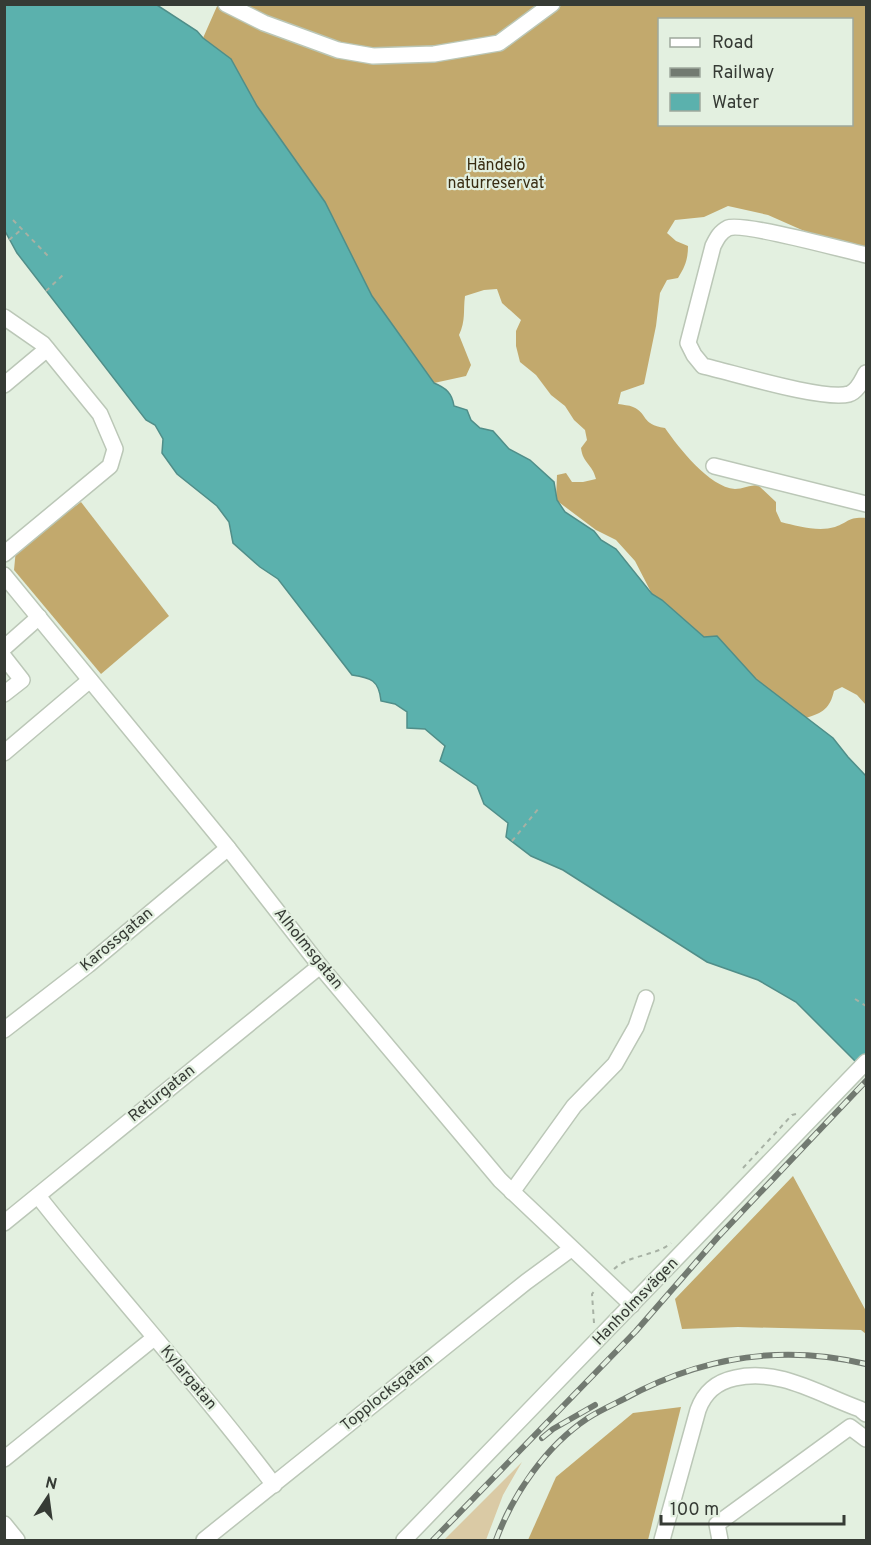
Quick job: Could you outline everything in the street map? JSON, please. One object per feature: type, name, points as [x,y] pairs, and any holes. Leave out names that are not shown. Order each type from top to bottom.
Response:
[{"type":"street","points":[[226,4],[264,23],[338,50],[373,56],[434,54],[499,43],[552,4]]},
{"type":"street","points":[[867,255],[796,238],[729,227],[720,233],[713,246],[688,343],[694,355],[704,366],[825,394],[851,393],[859,386],[867,373]]},
{"type":"street","points":[[4,317],[47,349],[100,414],[116,449],[110,466],[4,554]]},
{"type":"street","points":[[4,386],[47,349]]},
{"type":"street","points":[[714,466],[867,504]]},
{"type":"street","name":"Alholmsgatan","points":[[4,575],[228,848],[320,966],[500,1180],[632,1305]]},
{"type":"street","points":[[4,648],[39,617]]},
{"type":"street","points":[[4,657],[22,680],[4,694]]},
{"type":"street","points":[[4,753],[90,680]]},
{"type":"street","name":"Karossgatan","points":[[4,1030],[88,965],[228,848]]},
{"type":"street","name":"Returgatan","points":[[4,1223],[320,966]]},
{"type":"street","points":[[512,1192],[574,1106],[615,1064],[636,1027],[646,998]]},
{"type":"street","name":"Hanholmsvägen","points":[[404,1540],[864,1065]]},
{"type":"street","points":[[38,1196],[154,1338]]},
{"type":"street","name":"Topplocksgatan","points":[[204,1540],[526,1282],[571,1249]]},
{"type":"street","name":"Kylargatan","points":[[4,1459],[154,1338],[274,1485]]},
{"type":"street","points":[[662,1540],[698,1410],[702,1400],[715,1385],[754,1374],[778,1377],[808,1387],[867,1414]]},
{"type":"street","points":[[720,1540],[717,1524],[850,1427],[867,1438]]},
{"type":"street","points":[[4,1524],[17,1540]]},
{"type":"path","points":[[13,220],[50,258]]},
{"type":"path","points":[[9,240],[22,229]]},
{"type":"path","points":[[46,291],[64,274]]},
{"type":"path","points":[[512,841],[539,808]]},
{"type":"path","points":[[855,999],[867,1006]]},
{"type":"shaded area","points":[[522,1462],[503,1495],[486,1540],[444,1540]]},
{"type":"green space","name":"Händelö naturreservat","points":[[218,4],[866,5],[866,248],[811,234],[768,215],[728,206],[704,217],[675,220],[667,233],[676,241],[688,246],[686,263],[678,278],[667,280],[660,293],[644,384],[621,392],[618,404],[633,407],[652,424],[665,428],[678,446],[705,474],[725,487],[735,489],[758,485],[776,502],[776,511],[781,522],[822,529],[835,527],[852,519],[866,518],[866,705],[857,695],[842,687],[834,691],[825,709],[806,718],[756,679],[717,636],[704,637],[652,594],[635,561],[616,540],[596,530],[556,500],[557,475],[566,473],[572,482],[596,479],[582,453],[581,448],[587,440],[585,430],[574,420],[565,406],[551,395],[536,375],[520,362],[516,346],[516,331],[521,320],[502,303],[497,289],[484,290],[465,296],[459,335],[471,365],[466,376],[434,383],[372,296],[325,202],[257,106],[231,59],[203,38]]},
{"type":"green space","points":[[81,502],[169,616],[101,674],[14,570],[16,549]]},
{"type":"green space","points":[[793,1176],[866,1311],[866,1334],[861,1330],[738,1327],[682,1329],[675,1299]]},
{"type":"green space","points":[[681,1407],[648,1540],[528,1540],[556,1477],[633,1413]]},
{"type":"water","points":[[4,5],[157,5],[197,31],[231,59],[257,106],[325,202],[372,296],[434,383],[450,394],[454,406],[467,410],[471,420],[480,428],[493,431],[509,449],[530,460],[554,482],[557,500],[565,512],[616,549],[652,594],[704,637],[717,636],[756,679],[833,738],[866,776],[866,1072],[796,1002],[758,980],[707,962],[563,870],[531,856],[506,837],[508,823],[484,804],[477,786],[440,761],[445,746],[425,729],[407,728],[407,712],[395,704],[381,701],[378,688],[373,681],[352,675],[278,579],[260,567],[233,543],[229,522],[217,506],[177,474],[162,453],[163,439],[155,425],[146,420],[17,253],[5,231]]},
{"type":"railway","points":[[433,1540],[636,1331],[718,1237],[866,1081]]},
{"type":"railway","points":[[496,1540],[522,1489],[558,1442],[592,1415],[653,1385],[712,1364],[772,1355],[803,1355],[866,1364]]},
{"type":"railway","points":[[542,1438],[553,1429],[595,1405]]}]
